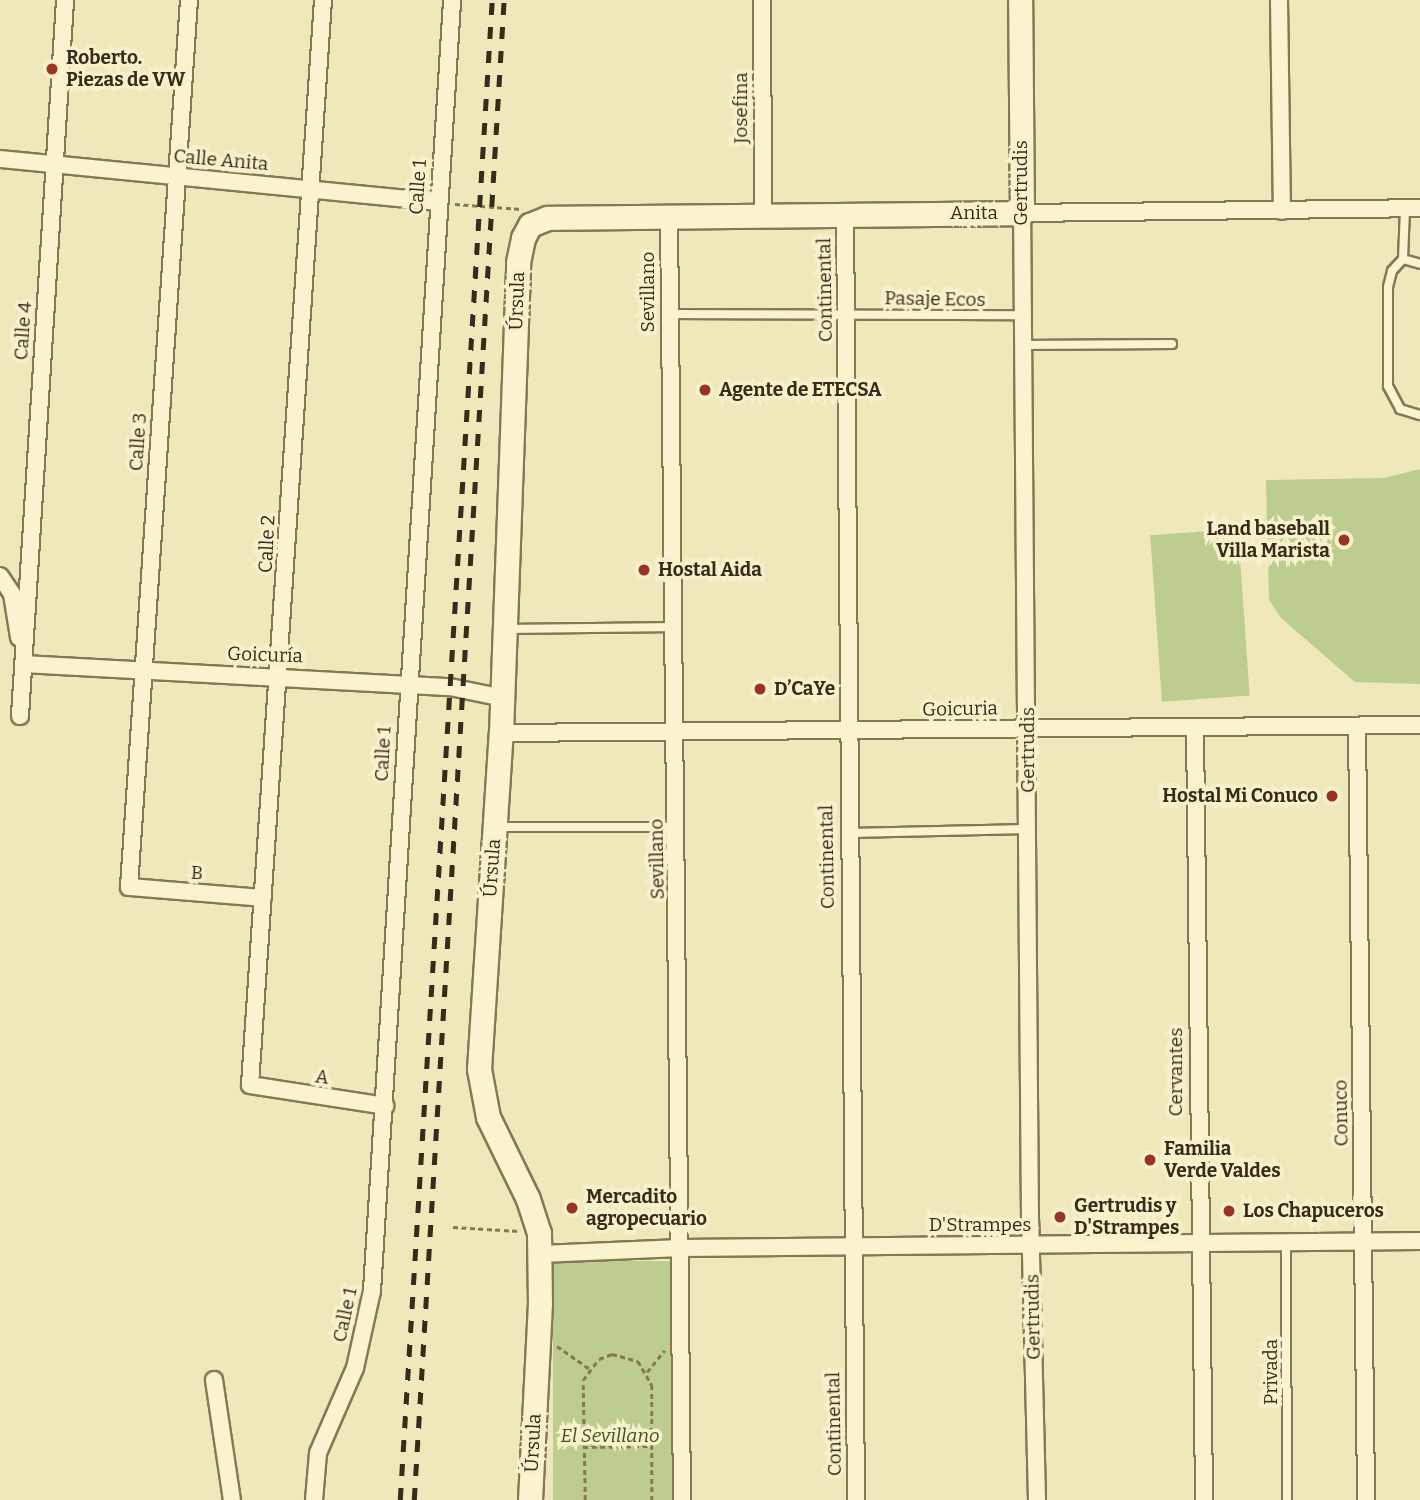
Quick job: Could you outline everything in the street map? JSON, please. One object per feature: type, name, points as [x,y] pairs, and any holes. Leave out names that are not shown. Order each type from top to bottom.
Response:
[{"type":"street","name":"Calle 4","points":[[23,664],[65,0]]},
{"type":"street","name":"Calle 3","points":[[129,887],[189,0]]},
{"type":"street","name":"Calle 2","points":[[253,1089],[263,898],[280,676],[323,0]]},
{"type":"street","name":"Calle 1","points":[[314,1500],[318,1454],[355,1368],[372,1291],[385,1106],[407,685],[452,0]]},
{"type":"street","name":"Josefina","points":[[762,0],[763,216]]},
{"type":"street","name":"Gertrudis","points":[[1020,0],[1031,1246],[1037,1500]]},
{"type":"street","points":[[1279,0],[1282,211]]},
{"type":"street","name":"Calle Anita","points":[[0,159],[438,202]]},
{"type":"street","name":"Anita","points":[[530,225],[547,218],[1413,209]]},
{"type":"street","name":"Continental","points":[[845,214],[847,833],[856,1500]]},
{"type":"street","name":"Sevillano","points":[[669,217],[682,1500]]},
{"type":"street","name":"Úrsula","points":[[530,225],[518,261],[503,698],[480,1069],[482,1095],[540,1243],[530,1500]]},
{"type":"street","points":[[0,576],[12,594],[23,664],[20,716]]},
{"type":"street","name":"Goicuría","points":[[23,664],[450,687],[503,698]]},
{"type":"street","name":"Goicuria","points":[[501,733],[676,734],[1420,725]]},
{"type":"street","name":"Conuco","points":[[1357,726],[1366,1500]]},
{"type":"street","name":"Cervantes","points":[[1195,727],[1198,1245],[1204,1500]]},
{"type":"street","name":"B","points":[[129,887],[263,898]]},
{"type":"street","name":"A","points":[[253,1089],[385,1106]]},
{"type":"street","name":"D'Strampes","points":[[540,1243],[681,1248],[1420,1241]]},
{"type":"street","points":[[214,1380],[232,1500]]},
{"type":"lane","points":[[1413,209],[1403,259],[1392,271],[1388,287],[1388,386],[1400,410],[1420,415]]},
{"type":"lane","points":[[1403,259],[1420,264]]},
{"type":"lane","name":"Pasaje Ecos","points":[[669,314],[1023,316]]},
{"type":"lane","points":[[1023,345],[1172,344]]},
{"type":"lane","points":[[506,629],[674,627]]},
{"type":"lane","points":[[495,827],[677,827]]},
{"type":"lane","points":[[847,833],[1028,829]]},
{"type":"lane","name":"Privada","points":[[1286,1243],[1287,1500]]},
{"type":"path","points":[[438,202],[514,205],[530,225]]},
{"type":"path","points":[[453,1227],[540,1243]]},
{"type":"path","points":[[538,1334],[589,1368]]},
{"type":"path","points":[[584,1500],[583,1380],[589,1368],[612,1354],[638,1361],[652,1385],[652,1500]]},
{"type":"path","points":[[583,1429],[652,1430]]},
{"type":"path","points":[[583,1447],[652,1446]]},
{"type":"green space","name":"Land baseball Villa Marista","points":[[1420,469],[1420,684],[1355,682],[1281,618],[1269,600],[1266,480],[1384,478]]},
{"type":"green space","points":[[1238,529],[1250,696],[1162,702],[1150,535]]},
{"type":"green space","name":"El Sevillano","points":[[553,1261],[675,1261],[675,1500],[553,1500]]},
{"type":"railway","points":[[400,1500],[492,0]]},
{"type":"railway","points":[[414,1500],[504,0]]},
{"type":"place","name":"Roberto. Piezas de VW","points":[[52,69]]},
{"type":"place","name":"Agente de ETECSA","points":[[705,390]]},
{"type":"place","name":"Land baseball Villa Marista","points":[[1344,540]]},
{"type":"place","name":"Hostal Aida","points":[[644,570]]},
{"type":"place","name":"D’CaYe","points":[[760,689]]},
{"type":"place","name":"Hostal Mi Conuco","points":[[1332,796]]},
{"type":"place","name":"Familia Verde Valdes","points":[[1150,1160]]},
{"type":"place","name":"Mercadito agropecuario","points":[[572,1208]]},
{"type":"place","name":"Los Chapuceros","points":[[1229,1211]]},
{"type":"place","name":"Gertrudis y D'Strampes","points":[[1060,1217]]}]
